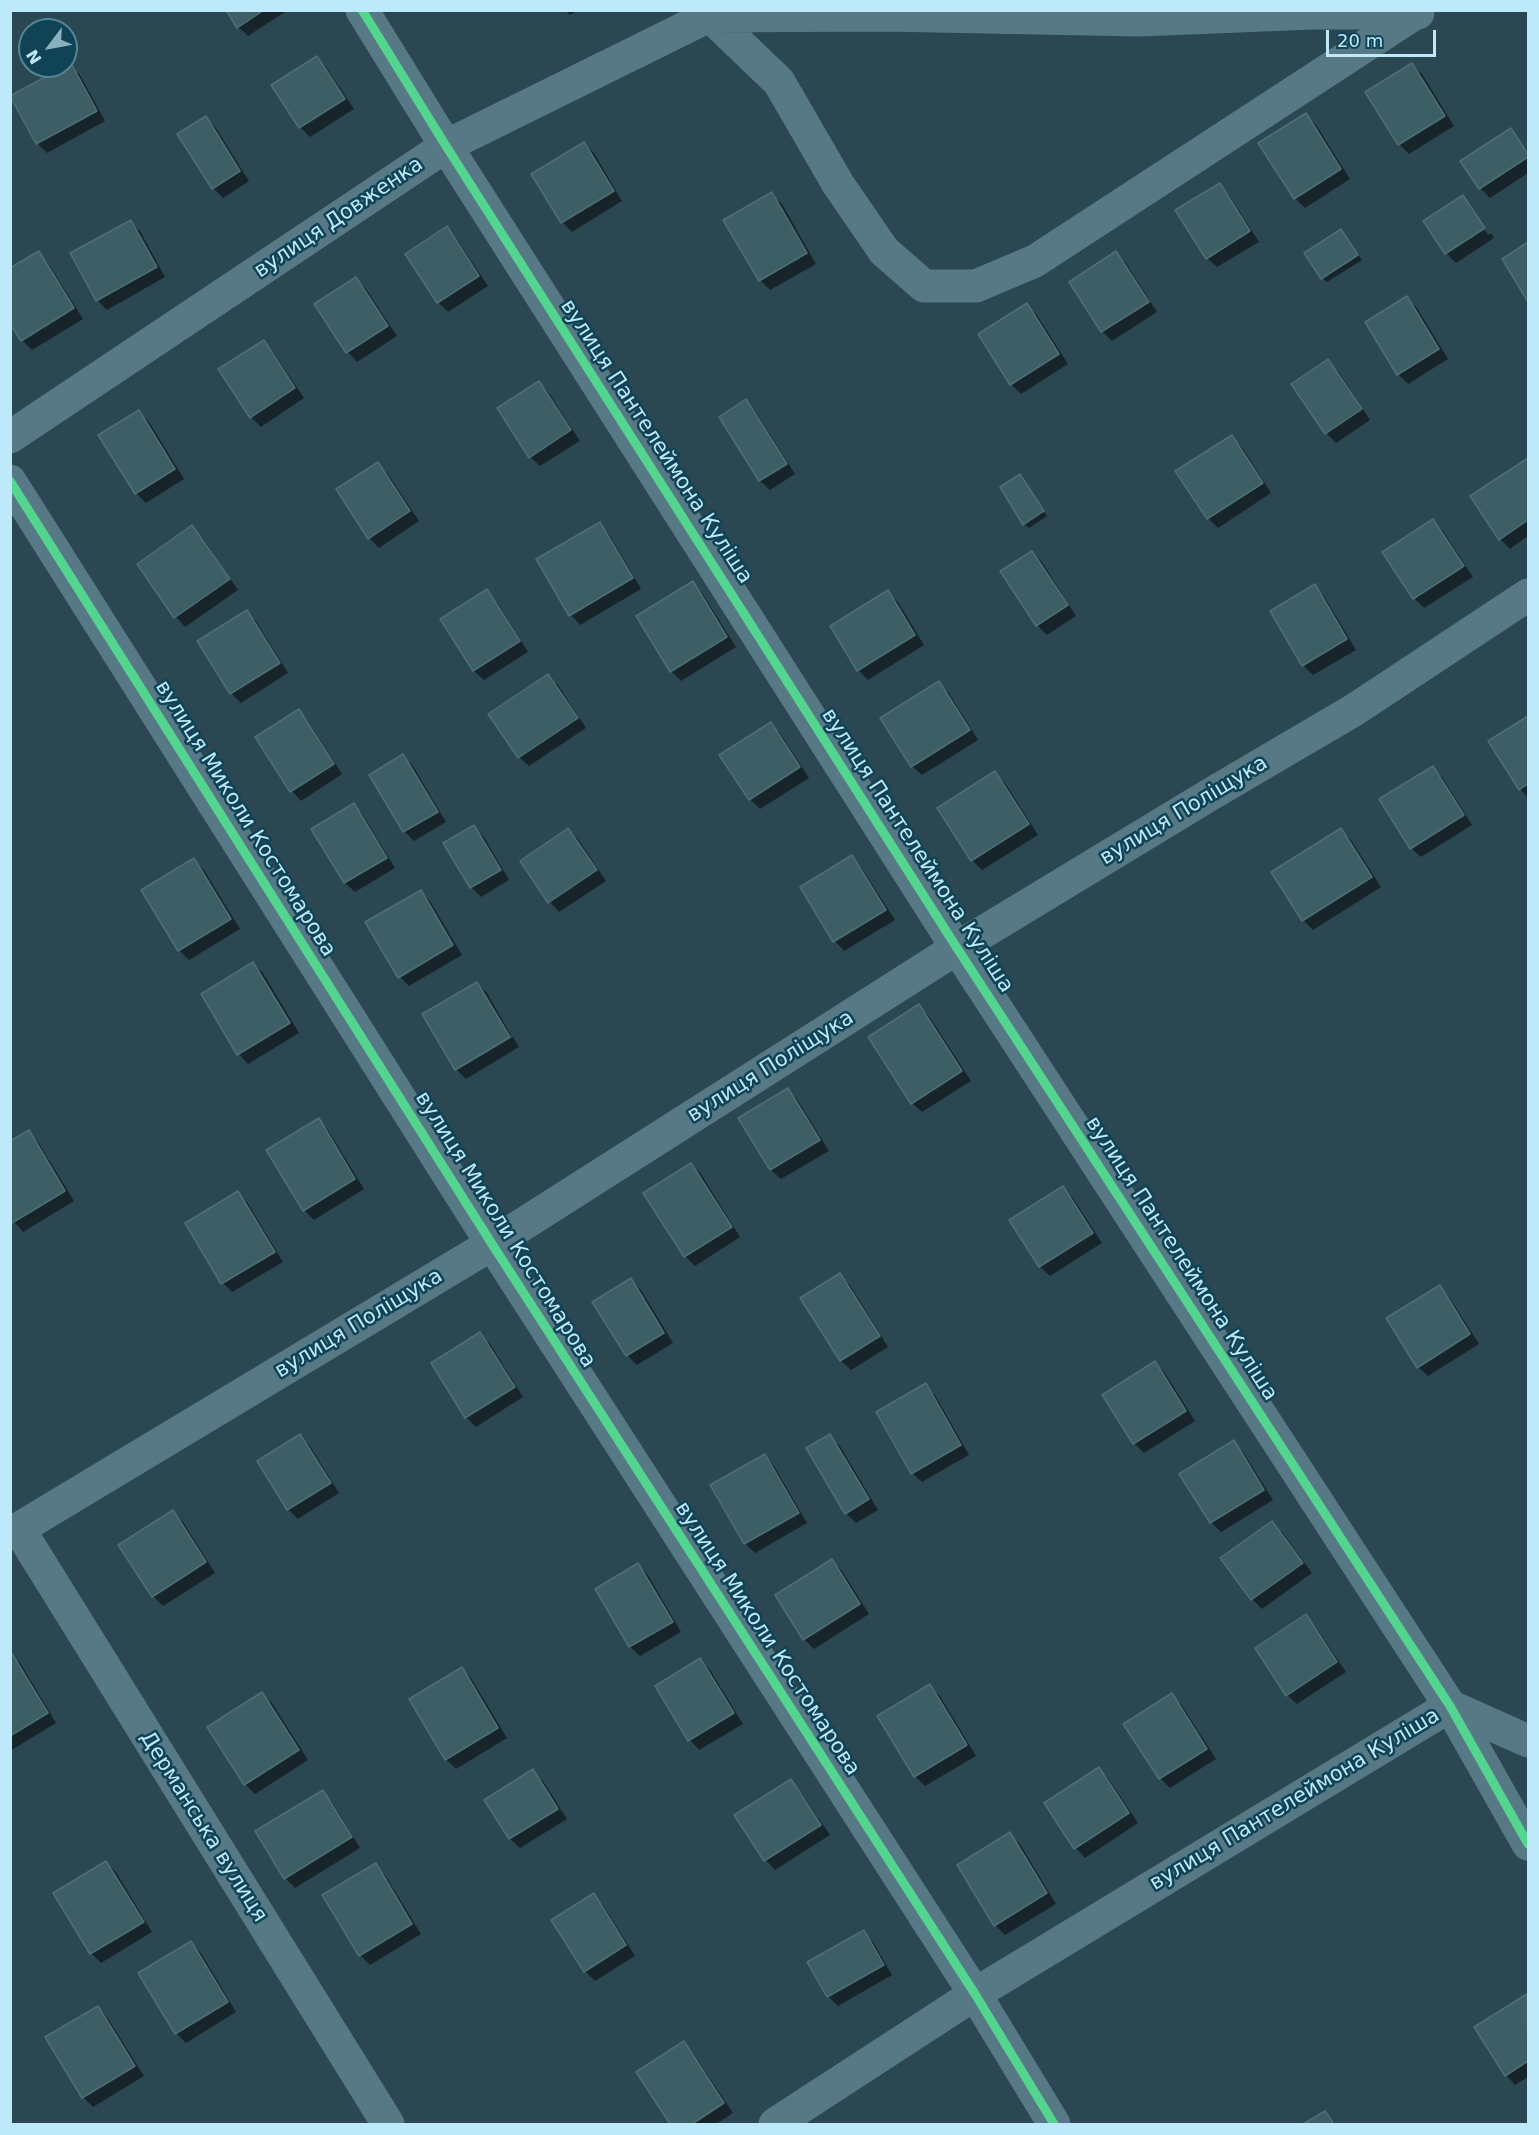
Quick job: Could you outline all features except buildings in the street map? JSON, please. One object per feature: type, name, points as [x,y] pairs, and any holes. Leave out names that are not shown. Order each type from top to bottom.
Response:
[{"type":"street","name":"вулиця Пантелеймона Куліша","points":[[362,10],[446,146],[957,948],[1450,1706],[975,1994],[775,2124]]},
{"type":"street","name":"вулиця Довженка","points":[[10,437],[446,146],[709,12]]},
{"type":"street","points":[[709,12],[1138,20],[1313,13],[1422,12]]},
{"type":"street","points":[[709,12],[779,82],[838,184],[884,251],[924,286],[976,286],[1035,261],[1422,12]]},
{"type":"street","name":"вулиця Миколи Костомарова","points":[[10,481],[492,1244],[975,1994],[1054,2124]]},
{"type":"street","name":"вулиця Поліщука","points":[[15,1531],[492,1244],[957,948],[1354,710],[1528,595]]},
{"type":"street","name":"Дерманська вулиця","points":[[15,1531],[388,2124]]},
{"type":"street","points":[[1450,1706],[1528,1741]]},
{"type":"street","points":[[1450,1706],[1528,1844]]},
{"type":"cycle path","points":[[362,10],[446,146],[957,948],[1450,1706],[1528,1844]]},
{"type":"cycle path","points":[[10,481],[492,1244],[975,1994],[1054,2124]]}]
